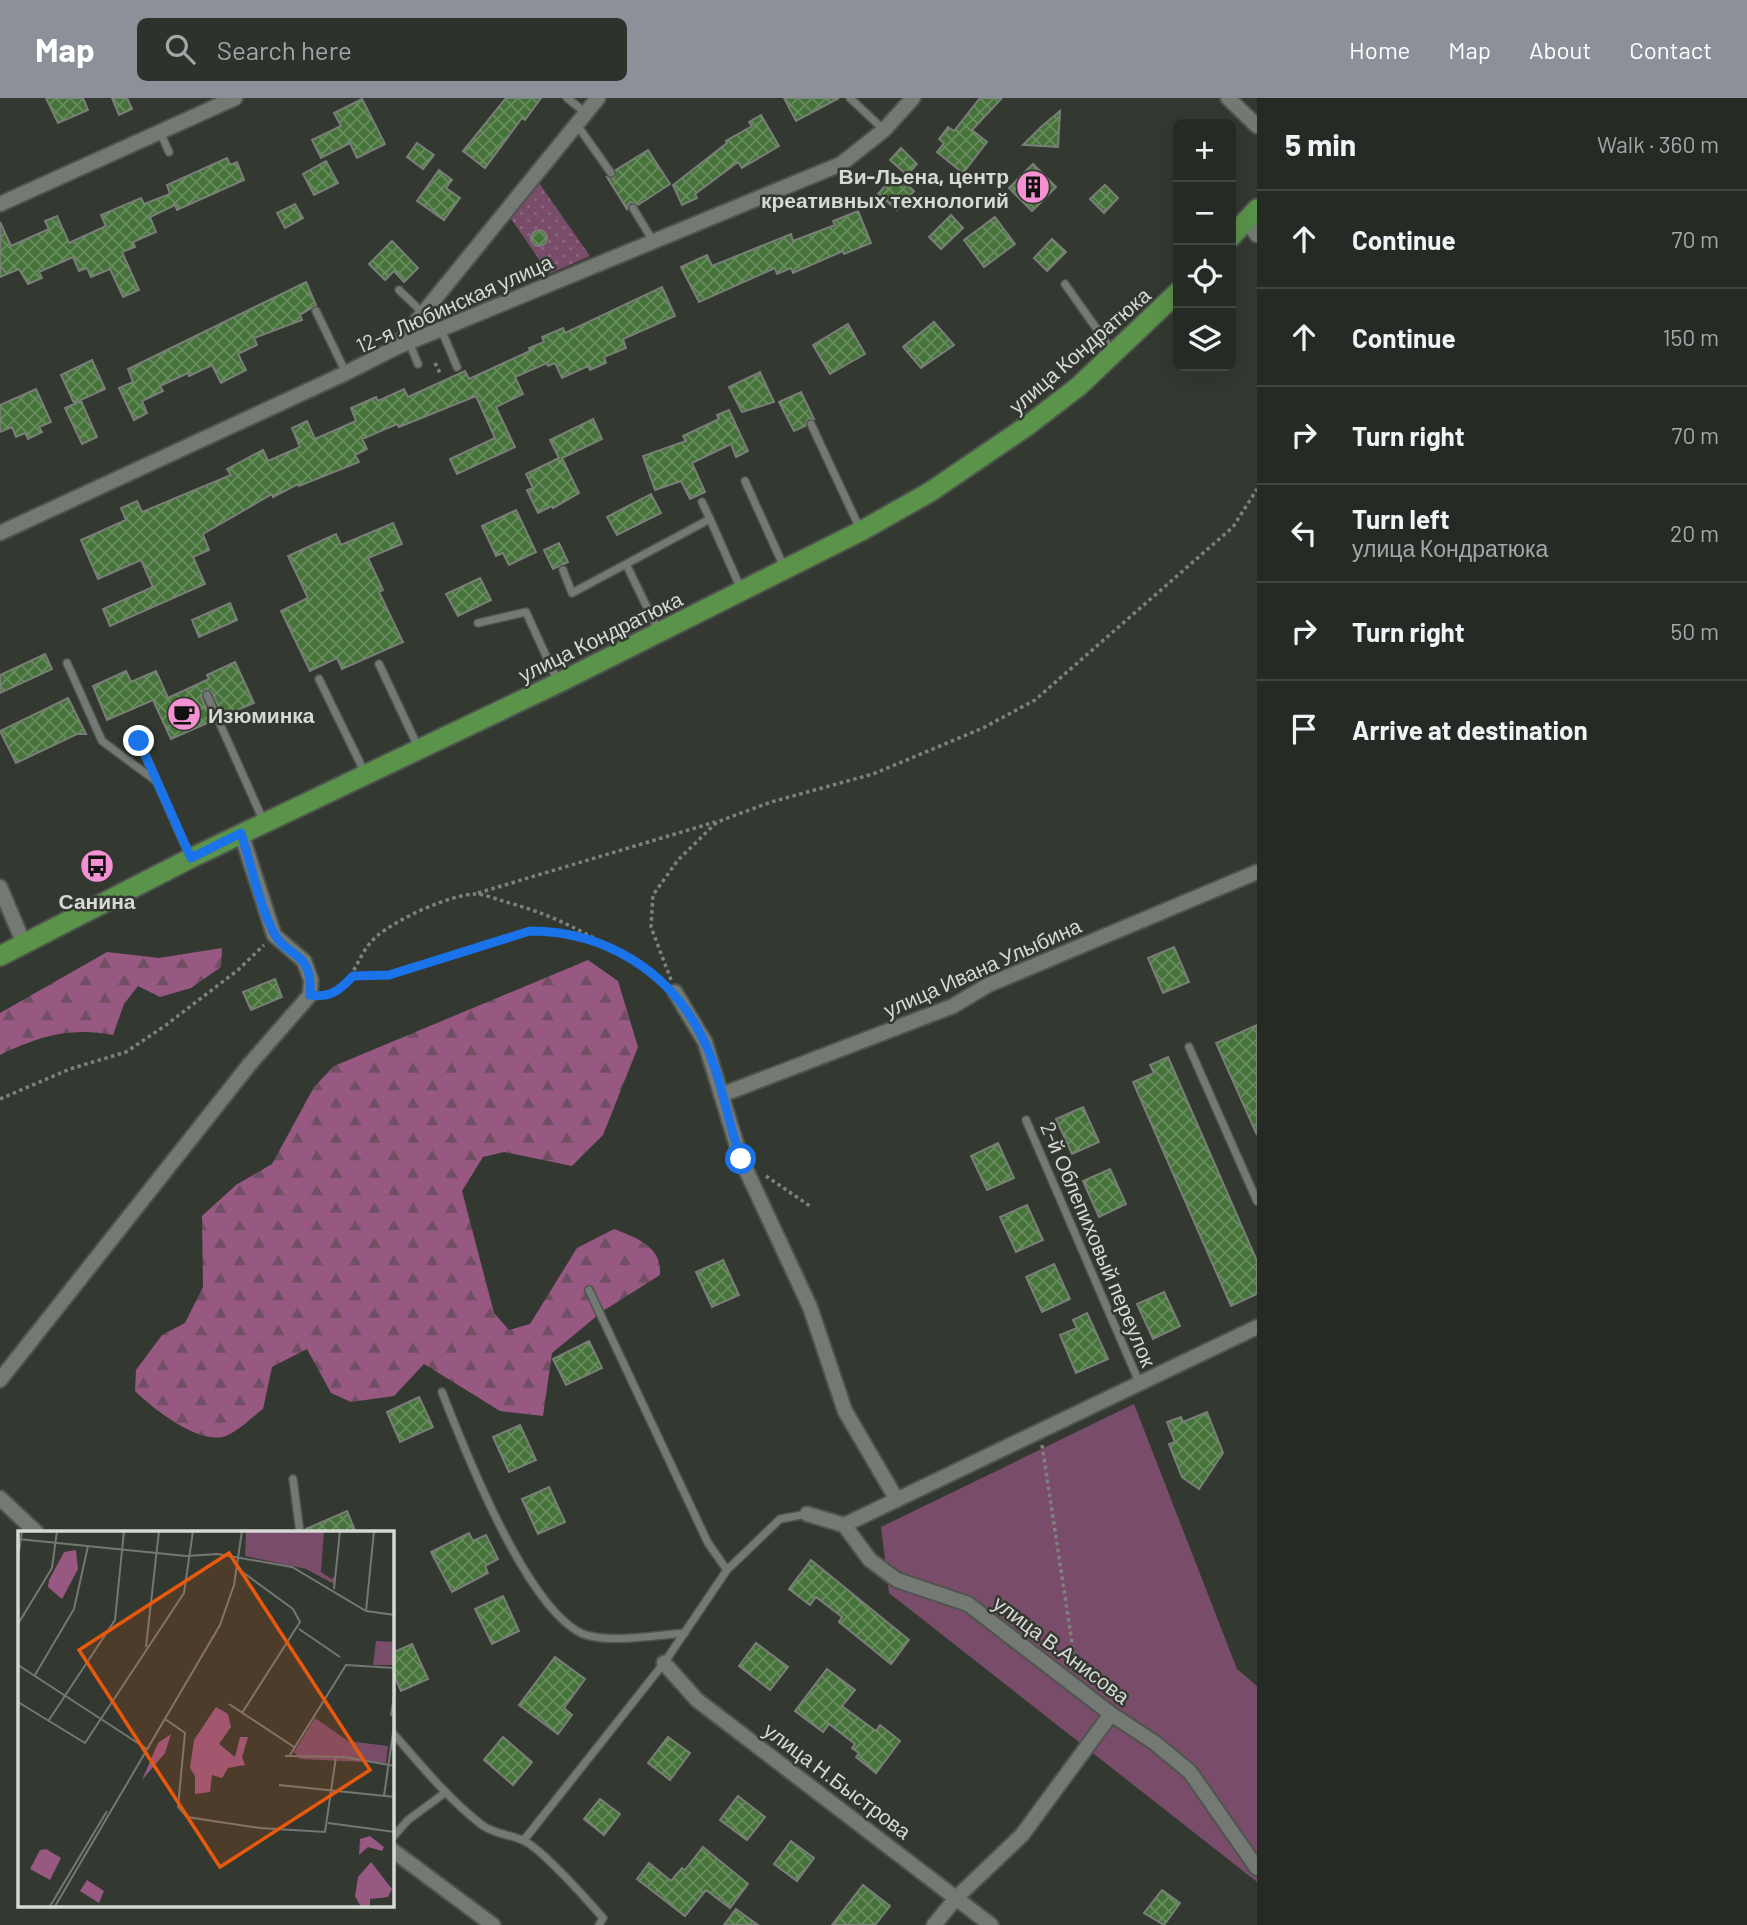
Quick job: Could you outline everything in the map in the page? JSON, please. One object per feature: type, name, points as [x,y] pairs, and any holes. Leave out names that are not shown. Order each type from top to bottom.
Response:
[{"type":"main road","points":[[1236,234],[1253,222]]},
{"type":"main road","name":"улица Кондратюка","points":[[0,956],[241,833],[558,683],[861,531],[996,448],[1079,386],[1173,297]]},
{"type":"street","points":[[0,204],[160,132],[205,104],[235,98]]},
{"type":"street","points":[[402,345],[423,313],[598,98]]},
{"type":"street","name":"12-я Любинская улица","points":[[0,533],[402,345],[841,164],[884,130],[913,98]]},
{"type":"street","points":[[1228,98],[1257,126]]},
{"type":"street","points":[[0,1380],[249,1065],[310,995],[311,980],[303,961],[274,935],[241,833]]},
{"type":"street","name":"улица Ивана Улыбина","points":[[721,1095],[953,1006],[988,985],[1257,872]]},
{"type":"street","points":[[0,887],[24,944]]},
{"type":"street","points":[[675,992],[705,1042],[741,1159],[810,1307],[845,1411],[897,1500]]},
{"type":"street","points":[[807,1514],[844,1525],[1257,1327]]},
{"type":"street","points":[[0,1498],[35,1531]]},
{"type":"street","name":"улица В.Анисова","points":[[844,1525],[870,1560],[897,1580],[968,1604],[1190,1772],[1257,1868]]},
{"type":"street","name":"улица Н.Быстрова","points":[[664,1663],[696,1700],[991,1925]]},
{"type":"street","points":[[934,1925],[957,1897],[1022,1835],[1111,1714]]},
{"type":"street","points":[[394,1851],[493,1925]]},
{"type":"lane","points":[[567,98],[611,173]]},
{"type":"lane","points":[[850,98],[884,130]]},
{"type":"lane","points":[[160,132],[169,152]]},
{"type":"lane","points":[[633,208],[653,241]]},
{"type":"lane","points":[[1065,284],[1114,353]]},
{"type":"lane","points":[[399,290],[423,313]]},
{"type":"lane","points":[[316,311],[346,373]]},
{"type":"lane","points":[[440,329],[457,367]]},
{"type":"lane","points":[[402,345],[418,364]]},
{"type":"lane","points":[[811,424],[861,531]]},
{"type":"lane","points":[[745,481],[785,569]]},
{"type":"lane","points":[[702,502],[742,591]]},
{"type":"lane","points":[[563,570],[572,593],[710,519]]},
{"type":"lane","points":[[626,564],[659,633]]},
{"type":"lane","points":[[478,623],[526,612],[558,683]]},
{"type":"lane","points":[[67,663],[102,741],[156,781]]},
{"type":"lane","points":[[379,664],[419,749]]},
{"type":"lane","points":[[319,679],[365,774]]},
{"type":"lane","points":[[207,695],[264,822]]},
{"type":"lane","points":[[139,741],[191,858]]},
{"type":"lane","points":[[1189,1047],[1257,1201]]},
{"type":"lane","name":"2-й Облепиховый переулок","points":[[1026,1121],[1139,1382]]},
{"type":"lane","points":[[589,1290],[708,1543],[727,1570]]},
{"type":"lane","points":[[442,1392],[471,1465],[519,1562],[556,1611],[578,1632],[599,1639],[685,1633]]},
{"type":"lane","points":[[293,1479],[300,1531]]},
{"type":"lane","points":[[524,1840],[664,1663],[727,1570],[780,1519],[807,1514]]},
{"type":"lane","points":[[394,1734],[446,1792],[483,1826],[505,1836],[524,1840],[582,1894],[603,1918],[598,1925]]},
{"type":"lane","points":[[394,1836],[408,1820],[446,1792]]},
{"type":"path","points":[[435,363],[441,375]]},
{"type":"path","points":[[310,995],[323,997],[337,992],[353,976],[360,956],[378,935],[447,901],[717,822],[771,802],[873,774],[983,728],[1035,700],[1233,527],[1257,489]]},
{"type":"path","points":[[675,992],[651,927],[653,895],[678,860],[717,822]]},
{"type":"path","points":[[476,894],[545,912],[612,946],[675,992]]},
{"type":"path","points":[[353,976],[389,975],[530,931],[553,931],[612,946]]},
{"type":"path","points":[[0,1099],[70,1069],[126,1052],[238,970],[274,935]]},
{"type":"path","points":[[741,1159],[810,1206]]},
{"type":"path","points":[[1040,1429],[1079,1687]]},
{"type":"shaded area","points":[[537,180],[590,256],[549,274],[509,216]]},
{"type":"shaded area","points":[[1134,1404],[1237,1669],[1257,1686],[1257,1882],[889,1593],[881,1527]]},
{"type":"green space","points":[[222,948],[221,967],[191,988],[160,997],[138,986],[124,1004],[113,1035],[82,1032],[55,1035],[0,1055],[0,1013],[107,952],[159,958]]},
{"type":"green space","points":[[588,960],[618,981],[638,1047],[603,1135],[572,1166],[504,1152],[483,1157],[462,1191],[494,1313],[509,1330],[530,1324],[577,1248],[614,1229],[646,1244],[660,1265],[660,1275],[603,1311],[552,1353],[543,1416],[500,1411],[424,1364],[394,1396],[351,1402],[331,1393],[307,1349],[272,1367],[263,1409],[233,1432],[218,1438],[192,1432],[179,1425],[135,1391],[136,1370],[162,1335],[185,1323],[203,1287],[202,1216],[236,1185],[272,1164],[314,1087],[334,1066]]},
{"type":"building","points":[[46,98],[83,98],[88,110],[58,123]]},
{"type":"building","points":[[112,98],[127,98],[132,109],[119,115]]},
{"type":"building","points":[[506,98],[541,98],[525,120],[522,118],[485,168],[463,151]]},
{"type":"building","points":[[784,98],[839,98],[796,121]]},
{"type":"building","points":[[980,98],[1002,98],[972,130],[987,142],[963,173],[937,152],[944,143],[939,139],[948,127],[954,131]]},
{"type":"building","points":[[362,99],[385,144],[357,158],[350,143],[321,158],[312,140],[341,126],[334,113]]},
{"type":"building","points":[[1060,111],[1058,147],[1023,145],[1041,127]]},
{"type":"building","points":[[761,115],[779,146],[742,168],[738,162],[695,194],[697,198],[682,205],[673,185],[727,143],[726,141],[752,126],[749,122]]},
{"type":"building","points":[[417,143],[434,155],[423,169],[407,157]]},
{"type":"building","points":[[901,148],[917,164],[907,175],[890,160]]},
{"type":"building","points":[[648,150],[670,184],[638,205],[630,202],[627,209],[607,177],[614,178],[616,170]]},
{"type":"building","points":[[227,158],[230,165],[237,162],[244,180],[177,210],[175,205],[150,217],[156,232],[133,242],[135,247],[122,252],[139,290],[123,297],[110,269],[91,277],[87,268],[79,271],[73,257],[39,272],[42,278],[28,284],[19,269],[0,277],[0,222],[11,246],[49,229],[45,221],[57,216],[69,243],[106,226],[101,215],[141,198],[144,204],[170,194],[167,185]]},
{"type":"building","points":[[326,161],[338,183],[314,195],[303,174]]},
{"type":"building","name":"Ви-Льена, центр креативных технологий","points":[[1033,164],[1056,187],[1032,211],[1009,188]]},
{"type":"building","points":[[439,170],[452,180],[446,188],[460,198],[444,220],[417,201]]},
{"type":"building","points":[[895,175],[914,191],[897,210],[878,194]]},
{"type":"building","points":[[1105,185],[1118,198],[1104,213],[1090,199]]},
{"type":"building","points":[[295,204],[303,218],[285,228],[277,213]]},
{"type":"building","points":[[858,211],[871,243],[844,254],[843,251],[793,273],[791,268],[777,274],[775,268],[699,302],[681,267],[707,255],[712,266],[791,234],[793,241],[835,225],[833,221]]},
{"type":"building","points":[[951,215],[963,228],[941,249],[929,237]]},
{"type":"building","points":[[995,217],[1015,244],[984,267],[964,240]]},
{"type":"building","points":[[539,230],[545,232],[545,244],[539,246],[533,244],[531,238],[533,232]]},
{"type":"building","points":[[1052,239],[1066,252],[1047,271],[1034,258]]},
{"type":"building","points":[[392,241],[418,268],[404,282],[394,271],[385,280],[369,264]]},
{"type":"building","points":[[306,282],[316,305],[300,315],[302,320],[254,338],[257,345],[238,354],[246,370],[221,383],[212,365],[189,376],[188,373],[160,386],[163,391],[142,401],[147,413],[134,420],[119,388],[133,382],[128,369]]},
{"type":"building","points":[[662,287],[675,316],[623,339],[626,348],[604,357],[606,363],[590,370],[588,366],[562,378],[555,363],[548,366],[547,363],[515,377],[523,394],[496,407],[515,447],[457,474],[450,459],[495,438],[476,396],[362,439],[367,449],[355,455],[359,462],[299,486],[298,484],[273,497],[272,494],[203,534],[209,550],[193,557],[205,584],[110,626],[103,609],[153,587],[141,560],[98,579],[81,540],[126,520],[121,508],[137,501],[142,512],[231,475],[227,469],[263,450],[268,461],[300,447],[292,428],[307,421],[315,439],[356,421],[351,408],[376,397],[378,401],[404,389],[408,397],[465,371],[469,379],[530,351],[529,348],[544,342],[542,337],[563,328],[565,333]]},
{"type":"building","points":[[934,322],[954,345],[921,368],[903,347]]},
{"type":"building","points":[[848,324],[865,354],[830,374],[813,345]]},
{"type":"building","points":[[92,360],[105,389],[74,403],[61,375]]},
{"type":"building","points":[[760,372],[774,402],[742,412],[729,387]]},
{"type":"building","points":[[36,389],[51,422],[39,427],[42,432],[28,439],[25,433],[16,437],[12,427],[0,432],[0,405]]},
{"type":"building","points":[[801,392],[814,419],[808,419],[805,426],[794,431],[779,402]]},
{"type":"building","points":[[81,401],[97,437],[82,444],[65,408]]},
{"type":"building","points":[[729,410],[748,451],[736,457],[731,444],[692,463],[705,492],[690,499],[681,481],[655,490],[643,456],[686,441],[683,436],[719,419],[717,415]]},
{"type":"building","points":[[593,419],[602,439],[562,458],[579,493],[538,513],[527,490],[533,488],[526,474],[559,458],[550,440]]},
{"type":"building","points":[[651,494],[661,513],[617,535],[607,517]]},
{"type":"building","points":[[516,510],[536,552],[509,565],[503,553],[496,556],[482,526]]},
{"type":"building","points":[[393,523],[402,544],[368,558],[383,590],[379,592],[403,642],[342,669],[337,658],[310,671],[281,611],[308,598],[288,556],[336,534],[341,545]]},
{"type":"building","points":[[559,543],[568,562],[553,569],[544,550]]},
{"type":"building","points":[[480,578],[491,600],[458,616],[446,594]]},
{"type":"building","points":[[230,603],[237,620],[199,637],[192,620]]},
{"type":"building","points":[[45,654],[52,669],[0,693],[0,675]]},
{"type":"building","points":[[235,662],[254,703],[223,716],[212,692],[205,689],[201,697],[212,721],[171,739],[153,700],[107,720],[93,686],[126,671],[131,682],[156,671],[168,698],[209,679],[207,675]]},
{"type":"building","points":[[68,698],[86,734],[77,734],[16,763],[0,731]]},
{"type":"building","points":[[1174,947],[1189,982],[1163,993],[1148,958]]},
{"type":"building","points":[[275,979],[282,997],[251,1010],[243,992]]},
{"type":"building","points":[[1257,1025],[1257,1135],[1216,1043]]},
{"type":"building","points":[[1168,1057],[1257,1261],[1257,1294],[1231,1306],[1133,1082],[1154,1073],[1150,1065]]},
{"type":"building","points":[[1083,1107],[1099,1142],[1072,1154],[1056,1119]]},
{"type":"building","points":[[998,1143],[1014,1178],[987,1190],[971,1156]]},
{"type":"building","points":[[1110,1169],[1126,1204],[1099,1217],[1083,1181]]},
{"type":"building","points":[[1027,1205],[1043,1240],[1016,1252],[1000,1217]]},
{"type":"building","points":[[723,1260],[739,1295],[712,1307],[696,1272]]},
{"type":"building","points":[[1054,1264],[1070,1299],[1042,1312],[1026,1277]]},
{"type":"building","points":[[1164,1292],[1180,1326],[1153,1339],[1137,1304]]},
{"type":"building","points":[[1087,1313],[1108,1359],[1076,1373],[1060,1335],[1077,1328],[1073,1320]]},
{"type":"building","points":[[589,1341],[602,1368],[566,1385],[553,1359]]},
{"type":"building","points":[[419,1397],[433,1427],[400,1442],[387,1412]]},
{"type":"building","points":[[1207,1412],[1223,1453],[1199,1489],[1182,1477],[1169,1444],[1175,1442],[1167,1422],[1181,1417],[1183,1422]]},
{"type":"building","points":[[520,1425],[536,1460],[509,1472],[493,1437]]},
{"type":"building","points":[[549,1487],[565,1522],[538,1534],[522,1499]]},
{"type":"building","points":[[347,1511],[355,1531],[306,1531]]},
{"type":"building","points":[[469,1533],[473,1541],[486,1535],[498,1559],[485,1566],[488,1573],[452,1592],[431,1552]]},
{"type":"building","points":[[811,1560],[909,1640],[891,1664],[839,1622],[842,1617],[816,1597],[810,1605],[789,1589]]},
{"type":"building","points":[[503,1596],[519,1631],[492,1644],[475,1609]]},
{"type":"building","points":[[756,1643],[788,1667],[770,1690],[739,1666]]},
{"type":"building","points":[[412,1644],[428,1679],[401,1691],[394,1675],[394,1652]]},
{"type":"building","points":[[555,1657],[585,1679],[564,1708],[572,1715],[558,1734],[519,1705]]},
{"type":"building","points":[[827,1669],[855,1690],[842,1706],[876,1731],[880,1725],[900,1741],[876,1773],[856,1757],[859,1753],[852,1748],[855,1744],[829,1724],[823,1732],[795,1711]]},
{"type":"building","points":[[503,1737],[532,1762],[513,1785],[484,1760]]},
{"type":"building","points":[[668,1737],[690,1753],[670,1780],[648,1763]]},
{"type":"building","points":[[738,1796],[765,1817],[747,1840],[720,1820]]},
{"type":"building","points":[[600,1799],[620,1814],[604,1835],[584,1819]]},
{"type":"building","points":[[791,1841],[814,1858],[797,1881],[774,1864]]},
{"type":"building","points":[[703,1847],[748,1884],[730,1908],[706,1890],[685,1916],[637,1879],[649,1863],[671,1881],[682,1868],[685,1870]]},
{"type":"building","points":[[863,1885],[890,1906],[875,1925],[832,1925]]},
{"type":"building","points":[[1162,1890],[1180,1903],[1164,1925],[1144,1913]]},
{"type":"building","points":[[736,1909],[758,1925],[724,1925]]},
{"type":"place","name":"Ви-Льена, центр креативных технологий","points":[[1033,187]]},
{"type":"place","name":"Изюминка","points":[[184,714]]},
{"type":"place","name":"Санина","points":[[97,866]]},
{"type":"route","points":[[139,741],[191,858],[241,833],[274,935],[303,961],[311,980],[310,995],[323,997],[337,992],[353,976],[389,975],[530,931],[553,931],[612,946],[675,992],[705,1042],[741,1159]]}]
